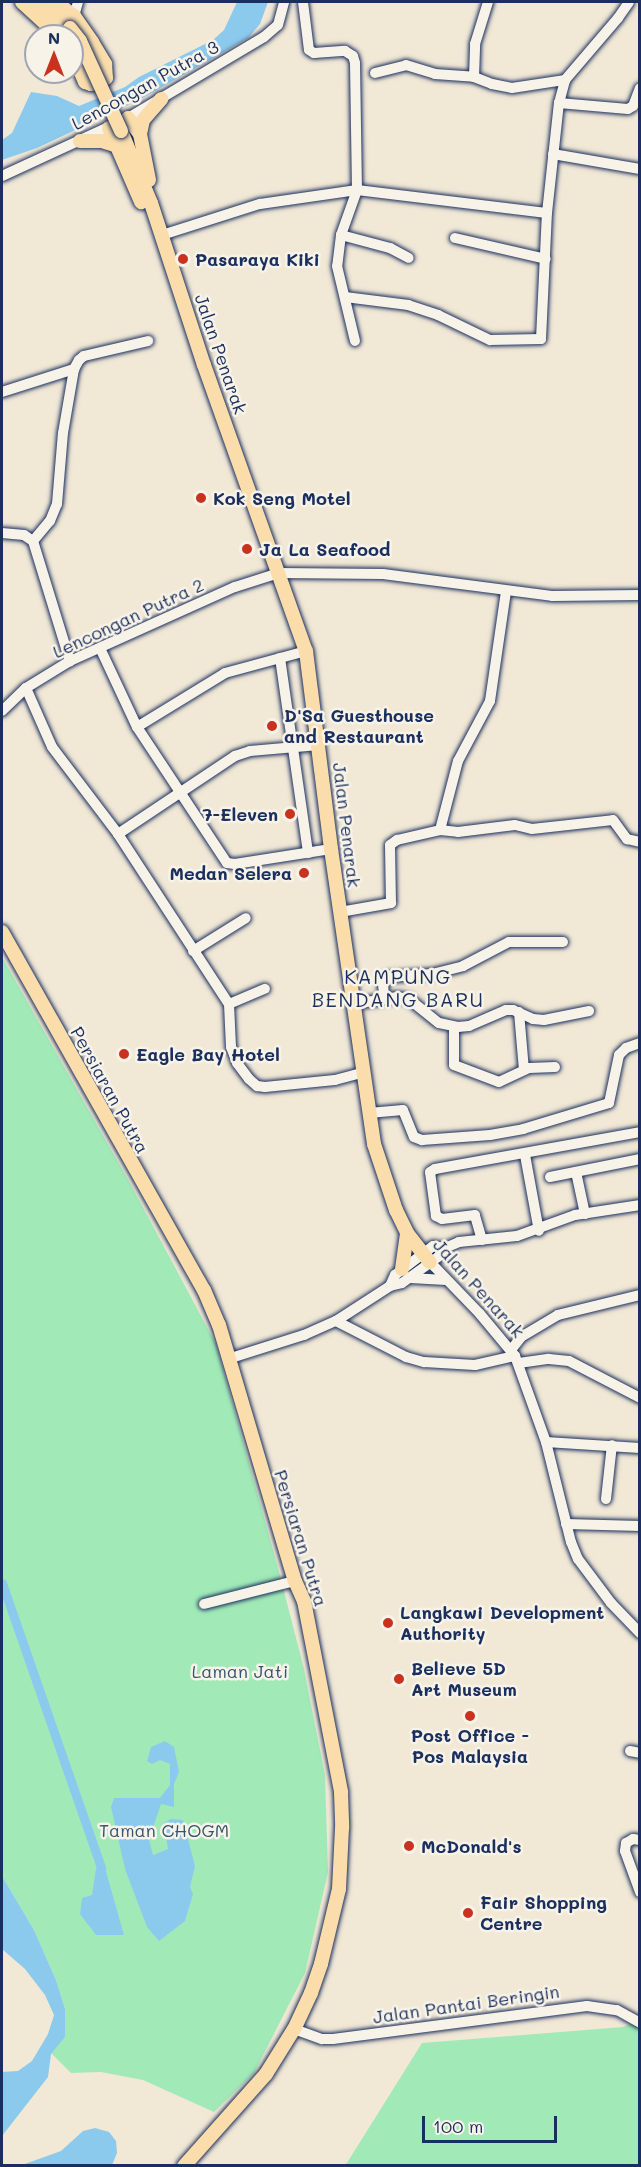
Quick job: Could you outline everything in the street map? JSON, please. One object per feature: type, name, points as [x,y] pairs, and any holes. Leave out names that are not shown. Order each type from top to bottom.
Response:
[{"type":"main road","points":[[22,2],[62,24]]},
{"type":"main road","name":"Jalan Penarak","points":[[36,2],[51,11],[65,24]]},
{"type":"main road","points":[[56,2],[67,24]]},
{"type":"main road","points":[[84,43],[105,64],[106,78],[91,84],[86,82],[84,78]]},
{"type":"main road","name":"Jalan Penarak","points":[[84,51],[115,129],[151,203],[306,651],[331,849],[378,1164],[407,1233],[426,1257]]},
{"type":"main road","points":[[151,203],[140,134],[143,120],[161,99]]},
{"type":"main road","points":[[128,118],[140,134]]},
{"type":"main road","points":[[115,129],[117,146],[152,229],[164,242]]},
{"type":"main road","points":[[80,141],[102,141],[117,146]]},
{"type":"main road","name":"Persiaran Putra","points":[[2,932],[204,1290],[231,1358],[295,1581],[303,1601],[341,1792],[339,1889],[332,1923],[314,1983],[294,2029],[266,2074],[184,2166]]},
{"type":"main road","points":[[406,1274],[407,1233]]},
{"type":"street","points":[[69,24],[78,2]]},
{"type":"street","name":"Lencongan Putra 3","points":[[2,176],[80,141],[115,129],[128,118],[264,37],[278,25],[284,2]]},
{"type":"street","points":[[303,2],[309,50],[314,52],[345,51],[353,56],[357,190],[341,235],[337,266],[355,341]]},
{"type":"street","points":[[474,77],[476,44],[488,2]]},
{"type":"street","points":[[345,297],[408,305],[461,325],[482,339],[541,339],[547,213],[559,103],[565,80],[629,2]]},
{"type":"street","points":[[375,73],[406,65],[435,74],[474,77],[512,88],[565,80]]},
{"type":"street","points":[[559,103],[628,109],[633,106],[639,88]]},
{"type":"street","points":[[553,154],[639,169]]},
{"type":"street","points":[[164,242],[261,204],[357,190],[547,213]]},
{"type":"street","points":[[341,235],[390,248],[409,258]]},
{"type":"street","points":[[455,238],[546,259]]},
{"type":"street","points":[[33,541],[50,520],[57,504],[63,433],[74,369],[84,356],[148,341]]},
{"type":"street","points":[[2,392],[74,369]]},
{"type":"street","points":[[2,533],[24,535],[33,541],[70,661]]},
{"type":"street","name":"Lencongan Putra 2","points":[[2,711],[26,688],[70,661],[235,587],[279,573],[382,574],[506,591],[579,597],[639,595]]},
{"type":"street","points":[[440,830],[458,760],[490,701],[506,591]]},
{"type":"street","points":[[100,648],[137,727],[227,863],[236,864],[331,849]]},
{"type":"street","points":[[137,727],[225,673],[306,651]]},
{"type":"street","points":[[280,658],[308,853]]},
{"type":"street","points":[[26,688],[52,747],[118,834],[229,1004],[231,1047],[237,1063],[257,1086],[334,1080],[364,1072]]},
{"type":"street","points":[[118,834],[235,756],[250,751],[319,745]]},
{"type":"street","points":[[340,912],[391,903],[390,845],[397,840],[440,830],[458,832],[515,825],[532,829],[614,820],[627,839],[639,842]]},
{"type":"street","points":[[193,951],[246,918]]},
{"type":"street","points":[[384,997],[383,984],[388,977],[432,974],[463,966],[509,942],[563,942]]},
{"type":"street","points":[[229,1004],[265,989]]},
{"type":"street","points":[[354,1004],[384,997],[409,999],[440,1023],[454,1027],[469,1026],[506,1010],[519,1012],[533,1019],[544,1020],[589,1011]]},
{"type":"street","points":[[519,1012],[524,1071]]},
{"type":"street","points":[[454,1027],[454,1065],[499,1082],[537,1067],[555,1067]]},
{"type":"street","points":[[369,1113],[403,1110],[414,1137],[422,1140],[490,1135],[523,1129],[609,1103],[619,1055],[626,1048],[639,1043]]},
{"type":"street","points":[[482,1240],[475,1215],[442,1219],[436,1216],[430,1172],[435,1169],[525,1155],[639,1132]]},
{"type":"street","points":[[525,1155],[538,1231]]},
{"type":"street","points":[[550,1177],[639,1159]]},
{"type":"street","points":[[576,1172],[585,1214]]},
{"type":"street","points":[[231,1358],[304,1335],[336,1321],[390,1286],[426,1257],[459,1242],[517,1236],[538,1231],[575,1215],[639,1205]]},
{"type":"street","name":"Jalan Penarak","points":[[426,1257],[515,1356],[546,1442],[571,1542],[587,1573],[639,1634]]},
{"type":"street","points":[[406,1274],[447,1280]]},
{"type":"street","points":[[515,1356],[521,1336],[558,1315],[639,1295]]},
{"type":"street","points":[[336,1321],[406,1357],[424,1362],[475,1365],[515,1356],[568,1361],[639,1398]]},
{"type":"street","points":[[546,1442],[639,1448]]},
{"type":"street","points":[[606,1499],[612,1445]]},
{"type":"street","points":[[566,1524],[639,1526]]},
{"type":"street","points":[[204,1604],[295,1581]]},
{"type":"street","points":[[639,1840],[633,1839],[626,1843],[625,1851],[639,1892]]},
{"type":"street","name":"Jalan Pantai Beringin","points":[[294,2029],[321,2038],[333,2039],[587,2006],[617,2010],[639,2023]]},
{"type":"green space","name":"Taman CHOGM","points":[[2,957],[131,1185],[216,1344],[304,1669],[325,1775],[328,1872],[305,1973],[254,2073],[214,2112],[143,2080],[101,2072],[71,2073],[51,2053],[65,2037],[65,2009],[56,1980],[34,1930],[2,1876]]},
{"type":"green space","points":[[639,2020],[639,2165],[345,2166],[422,2043],[623,2027]]},
{"type":"water","points":[[237,2],[268,2],[260,24],[248,38],[139,100],[37,148],[2,160],[2,140],[12,133],[31,92],[57,96],[79,106],[125,87],[139,77],[213,40],[224,30]]},
{"type":"water","points":[[165,1741],[174,1747],[179,1772],[174,1784],[174,1807],[161,1804],[149,1839],[153,1855],[168,1849],[164,1823],[171,1819],[183,1820],[195,1866],[190,1887],[193,1894],[185,1921],[159,1941],[147,1927],[125,1869],[111,1807],[114,1798],[160,1798],[170,1785],[170,1764],[160,1760],[152,1764],[147,1761],[151,1747]]},
{"type":"water","points":[[96,1868],[105,1868],[124,1935],[96,1935],[80,1914],[82,1898],[92,1895]]},
{"type":"water","points":[[2,1876],[34,1930],[56,1980],[65,2009],[65,2037],[51,2054],[48,2077],[2,2136],[2,2072],[18,2071],[32,2061],[48,2034],[54,2015],[45,1995],[25,1969],[2,1949]]},
{"type":"water","points":[[95,2128],[109,2132],[116,2141],[117,2153],[112,2165],[22,2165],[61,2151],[83,2131]]},
{"type":"waterway","points":[[2,1583],[101,1868]]},
{"type":"place","name":"Pasaraya Kiki","points":[[183,259]]},
{"type":"place","name":"Kok Seng Motel","points":[[201,498]]},
{"type":"place","name":"Ja La Seafood","points":[[247,549]]},
{"type":"place","name":"D'Sa Guesthouse and Restaurant","points":[[272,726]]},
{"type":"place","name":"7-Eleven","points":[[290,814]]},
{"type":"place","name":"Medan Selera","points":[[304,873]]},
{"type":"place","name":"Eagle Bay Hotel","points":[[124,1054]]},
{"type":"place","name":"Langkawi Development Authority","points":[[388,1623]]},
{"type":"place","name":"Believe 5D Art Museum","points":[[399,1679]]},
{"type":"place","name":"Post Office - Pos Malaysia","points":[[470,1716]]},
{"type":"place","name":"McDonald's","points":[[409,1846]]},
{"type":"place","name":"Fair Shopping Centre","points":[[468,1913]]},
{"type":"district","name":"KAMPUNG BENDANG BARU","points":[[398,988]]},
{"type":"park label","name":"Laman Jati","points":[[240,1671]]}]
